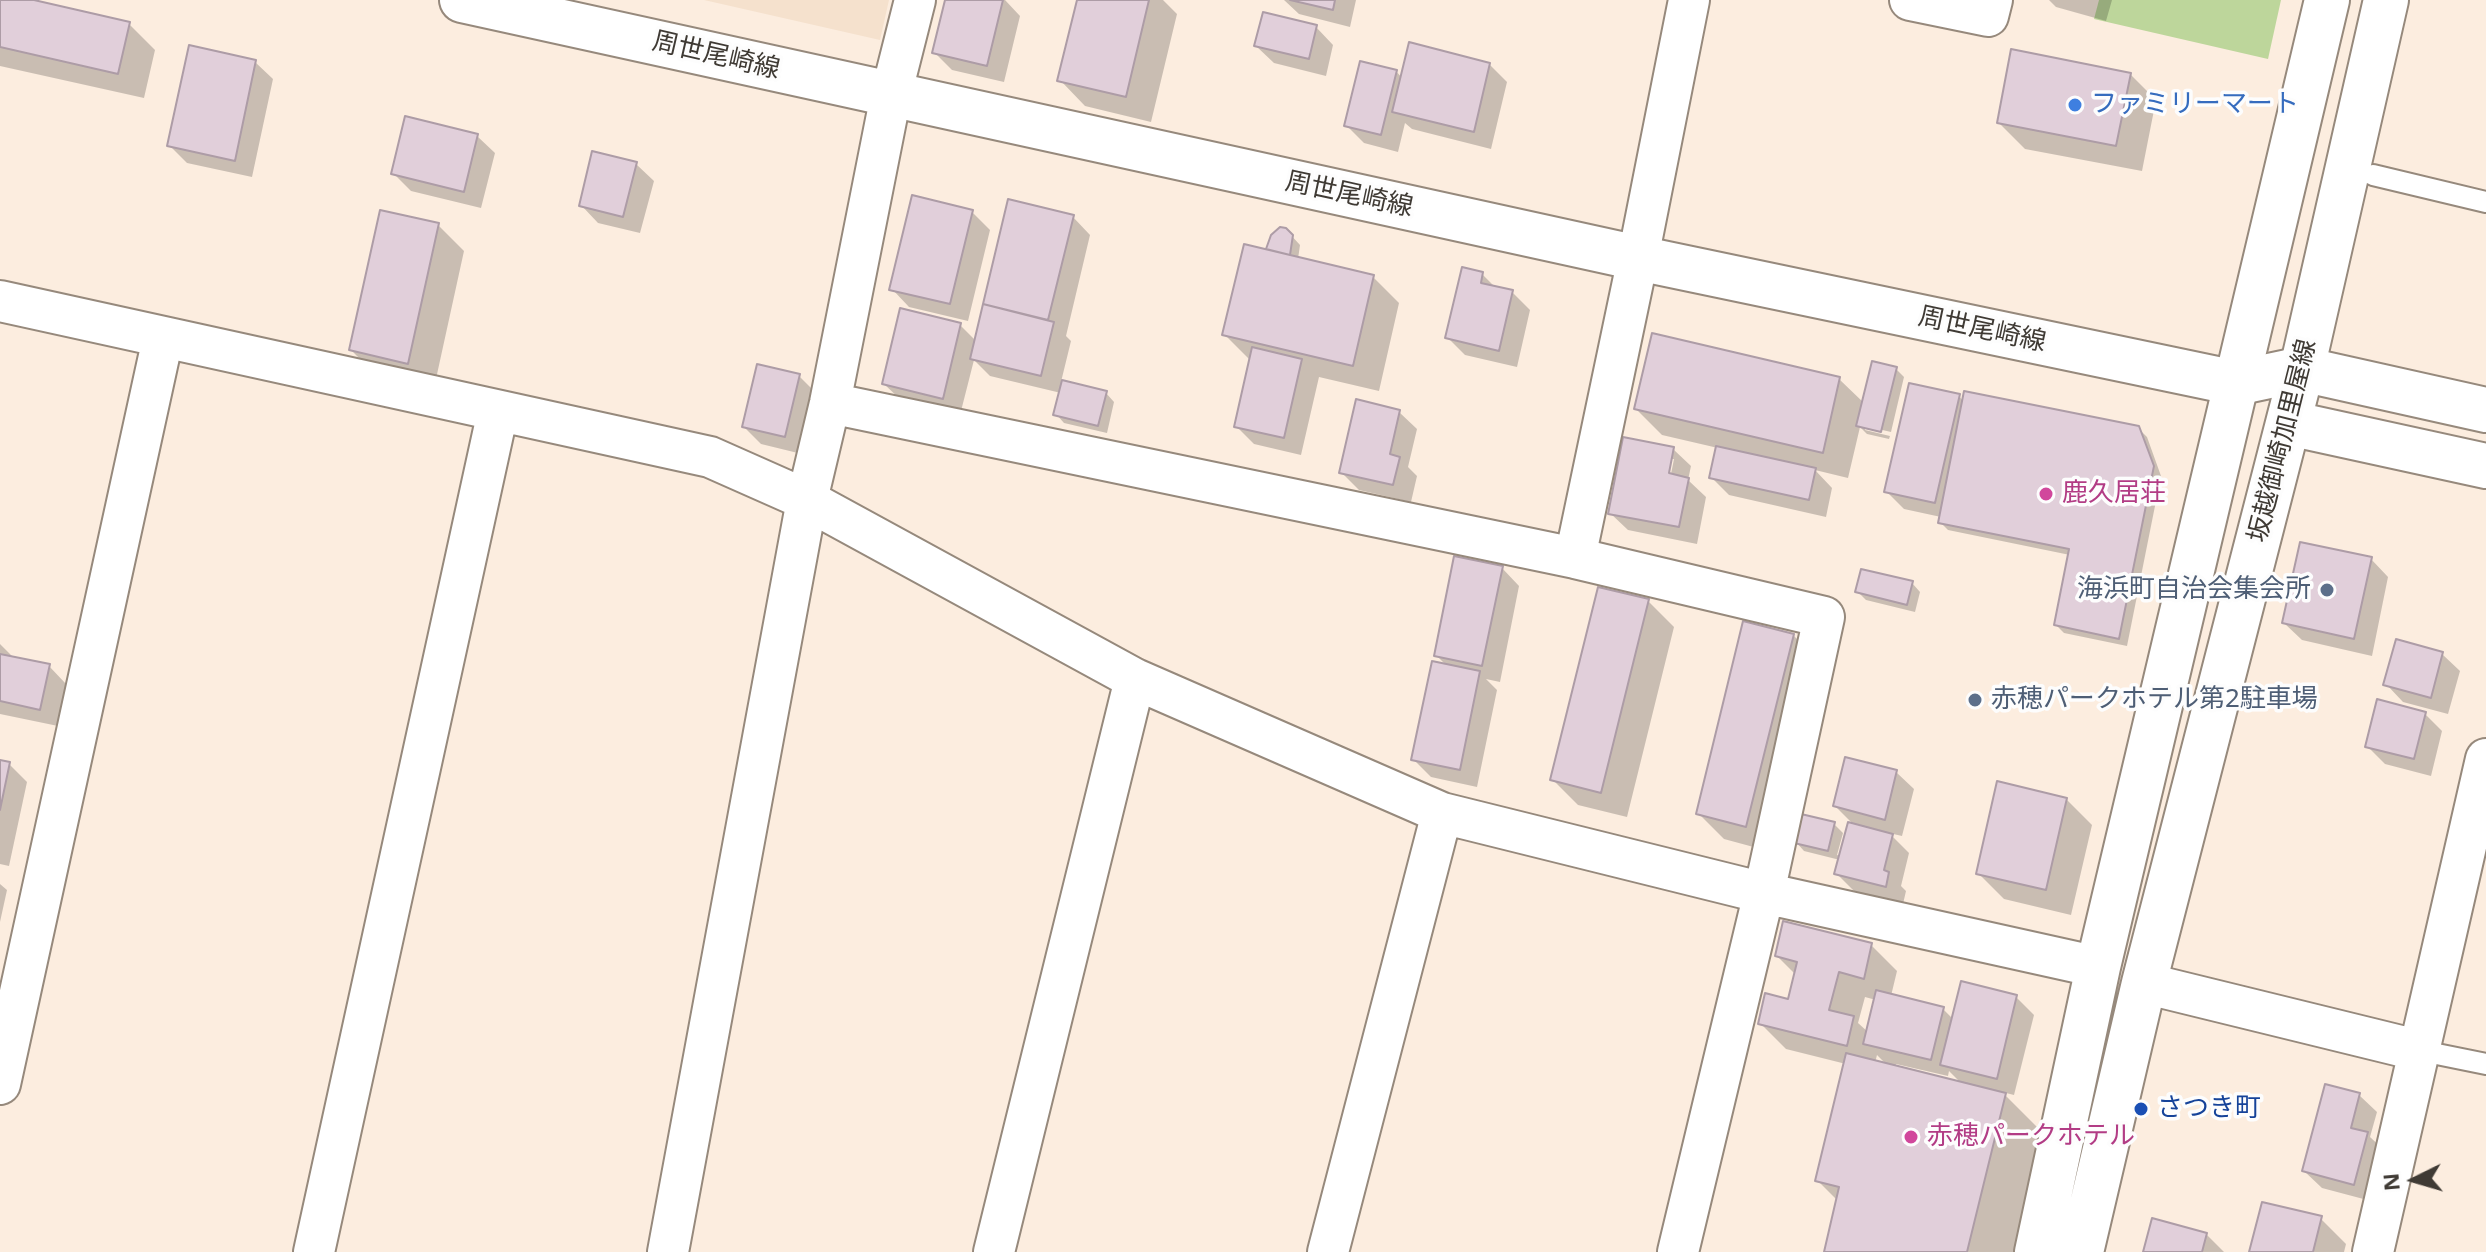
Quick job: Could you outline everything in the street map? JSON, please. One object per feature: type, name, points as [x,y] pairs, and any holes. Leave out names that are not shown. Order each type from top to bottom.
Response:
[{"type":"main road","name":"周世尾崎線","points":[[462,0],[1638,258],[2236,383],[2302,369]]},
{"type":"main road","points":[[2037,1252],[2098,967],[2327,0]]},
{"type":"main road","name":"坂越御崎加里屋線","points":[[2081,1252],[2144,983],[2289,423],[2386,0]]},
{"type":"main road","points":[[2302,369],[2486,410]]},
{"type":"main road","name":"周世尾崎線","points":[[2236,383],[2289,423]]},
{"type":"main road","points":[[2289,423],[2486,466]]},
{"type":"street","points":[[668,1252],[807,500],[830,403],[891,95],[915,0]]},
{"type":"street","points":[[1575,558],[1689,0]]},
{"type":"street","points":[[1910,0],[1988,16],[1992,0]]},
{"type":"street","points":[[0,301],[710,457],[807,500],[1135,679],[1442,813],[1764,893],[2098,967]]},
{"type":"street","points":[[0,1084],[163,338]]},
{"type":"street","points":[[830,403],[1575,558],[1824,617],[1764,893],[1678,1252]]},
{"type":"street","points":[[314,1252],[498,411]]},
{"type":"street","points":[[994,1252],[1135,679]]},
{"type":"street","points":[[2373,1252],[2486,759]]},
{"type":"street","points":[[1328,1252],[1442,813]]},
{"type":"street","points":[[2144,983],[2417,1050]]},
{"type":"lane","points":[[2373,175],[2486,202]]},
{"type":"lane","points":[[2417,1050],[2486,1064]]},
{"type":"shaded area","points":[[704,0],[889,0],[880,40]]},
{"type":"green space","points":[[2099,0],[2281,0],[2268,59],[2094,19]]},
{"type":"building","points":[[0,0],[34,0],[130,22],[118,74],[0,47]]},
{"type":"building","points":[[945,0],[1003,0],[987,66],[932,53]]},
{"type":"building","points":[[1077,0],[1149,0],[1126,97],[1057,81]]},
{"type":"building","points":[[1290,0],[1335,0],[1333,10]]},
{"type":"building","points":[[1263,12],[1317,25],[1309,59],[1254,46]]},
{"type":"building","points":[[1409,42],[1490,63],[1474,132],[1392,112]]},
{"type":"building","points":[[189,45],[256,60],[235,161],[167,146]]},
{"type":"building","points":[[2011,49],[2131,73],[2116,146],[1997,123]]},
{"type":"building","points":[[1360,61],[1397,70],[1381,135],[1344,126]]},
{"type":"building","points":[[405,116],[478,134],[464,192],[391,174]]},
{"type":"building","points":[[592,151],[637,162],[623,217],[579,206]]},
{"type":"building","points":[[912,195],[973,210],[950,304],[889,290]]},
{"type":"building","points":[[1008,199],[1074,215],[1048,320],[983,304]]},
{"type":"building","points":[[380,210],[439,223],[408,364],[349,350]]},
{"type":"building","points":[[1280,227],[1293,235],[1290,255],[1266,249],[1271,235]]},
{"type":"building","points":[[1244,244],[1374,275],[1353,366],[1222,335]]},
{"type":"building","points":[[1462,267],[1483,272],[1481,283],[1513,290],[1499,351],[1445,338]]},
{"type":"building","points":[[983,304],[1054,322],[1041,376],[970,359]]},
{"type":"building","points":[[900,308],[961,323],[943,399],[882,384]]},
{"type":"building","points":[[1652,333],[1840,377],[1823,453],[1634,409]]},
{"type":"building","points":[[1252,347],[1302,359],[1284,438],[1234,427]]},
{"type":"building","points":[[1872,361],[1897,367],[1881,432],[1856,426]]},
{"type":"building","points":[[757,364],[800,374],[785,437],[742,427]]},
{"type":"building","points":[[1062,380],[1107,391],[1098,426],[1053,415]]},
{"type":"building","points":[[1909,383],[1960,394],[1935,503],[1884,492]]},
{"type":"building","name":"鹿久居荘","points":[[1964,391],[2139,426],[2154,466],[2119,639],[2054,625],[2069,549],[1938,523]]},
{"type":"building","points":[[1356,399],[1400,410],[1390,454],[1400,457],[1393,485],[1339,473]]},
{"type":"building","points":[[1623,437],[1674,447],[1669,473],[1689,478],[1679,527],[1608,514]]},
{"type":"building","points":[[1716,446],[1816,468],[1809,500],[1709,478]]},
{"type":"building","name":"海浜町自治会集会所","points":[[2300,542],[2372,557],[2354,639],[2282,623]]},
{"type":"building","points":[[1454,556],[1503,566],[1482,666],[1434,656]]},
{"type":"building","points":[[1861,569],[1913,581],[1907,605],[1855,592]]},
{"type":"building","points":[[1598,587],[1649,599],[1601,793],[1550,780]]},
{"type":"building","points":[[1743,621],[1794,634],[1746,827],[1696,814]]},
{"type":"building","points":[[2396,639],[2443,652],[2431,698],[2383,685]]},
{"type":"building","points":[[0,654],[50,664],[40,710],[0,701]]},
{"type":"building","points":[[1432,661],[1480,671],[1460,770],[1411,760]]},
{"type":"building","points":[[2377,699],[2426,712],[2414,759],[2365,747]]},
{"type":"building","points":[[1845,757],[1897,770],[1885,820],[1833,806]]},
{"type":"building","points":[[0,760],[10,762],[0,810]]},
{"type":"building","points":[[1997,781],[2067,798],[2046,890],[1976,874]]},
{"type":"building","points":[[1801,814],[1835,822],[1828,851],[1794,843]]},
{"type":"building","points":[[1848,822],[1893,834],[1884,870],[1889,872],[1886,887],[1834,874]]},
{"type":"building","points":[[1783,921],[1872,943],[1864,979],[1839,972],[1829,1010],[1854,1016],[1847,1046],[1758,1024],[1765,993],[1788,999],[1797,962],[1775,956]]},
{"type":"building","points":[[1961,981],[2017,995],[1997,1079],[1940,1065]]},
{"type":"building","points":[[1876,990],[1944,1007],[1931,1060],[1863,1044]]},
{"type":"building","name":"赤穂パークホテル","points":[[1846,1053],[2006,1093],[1967,1252],[1824,1252],[1839,1187],[1815,1181]]},
{"type":"building","points":[[2325,1084],[2360,1093],[2351,1128],[2368,1132],[2354,1185],[2302,1171]]},
{"type":"building","points":[[2262,1202],[2322,1216],[2313,1252],[2249,1252]]},
{"type":"building","points":[[2152,1218],[2207,1233],[2202,1252],[2143,1252]]},
{"type":"place","name":"ファミリーマート","points":[[2075,105]]},
{"type":"place","name":"鹿久居荘","points":[[2046,494]]},
{"type":"place","name":"海浜町自治会集会所","points":[[2327,590]]},
{"type":"place","name":"赤穂パークホテル第2駐車場","points":[[1975,700]]},
{"type":"place","name":"さつき町","points":[[2141,1109]]},
{"type":"place","name":"赤穂パークホテル","points":[[1911,1137]]}]
